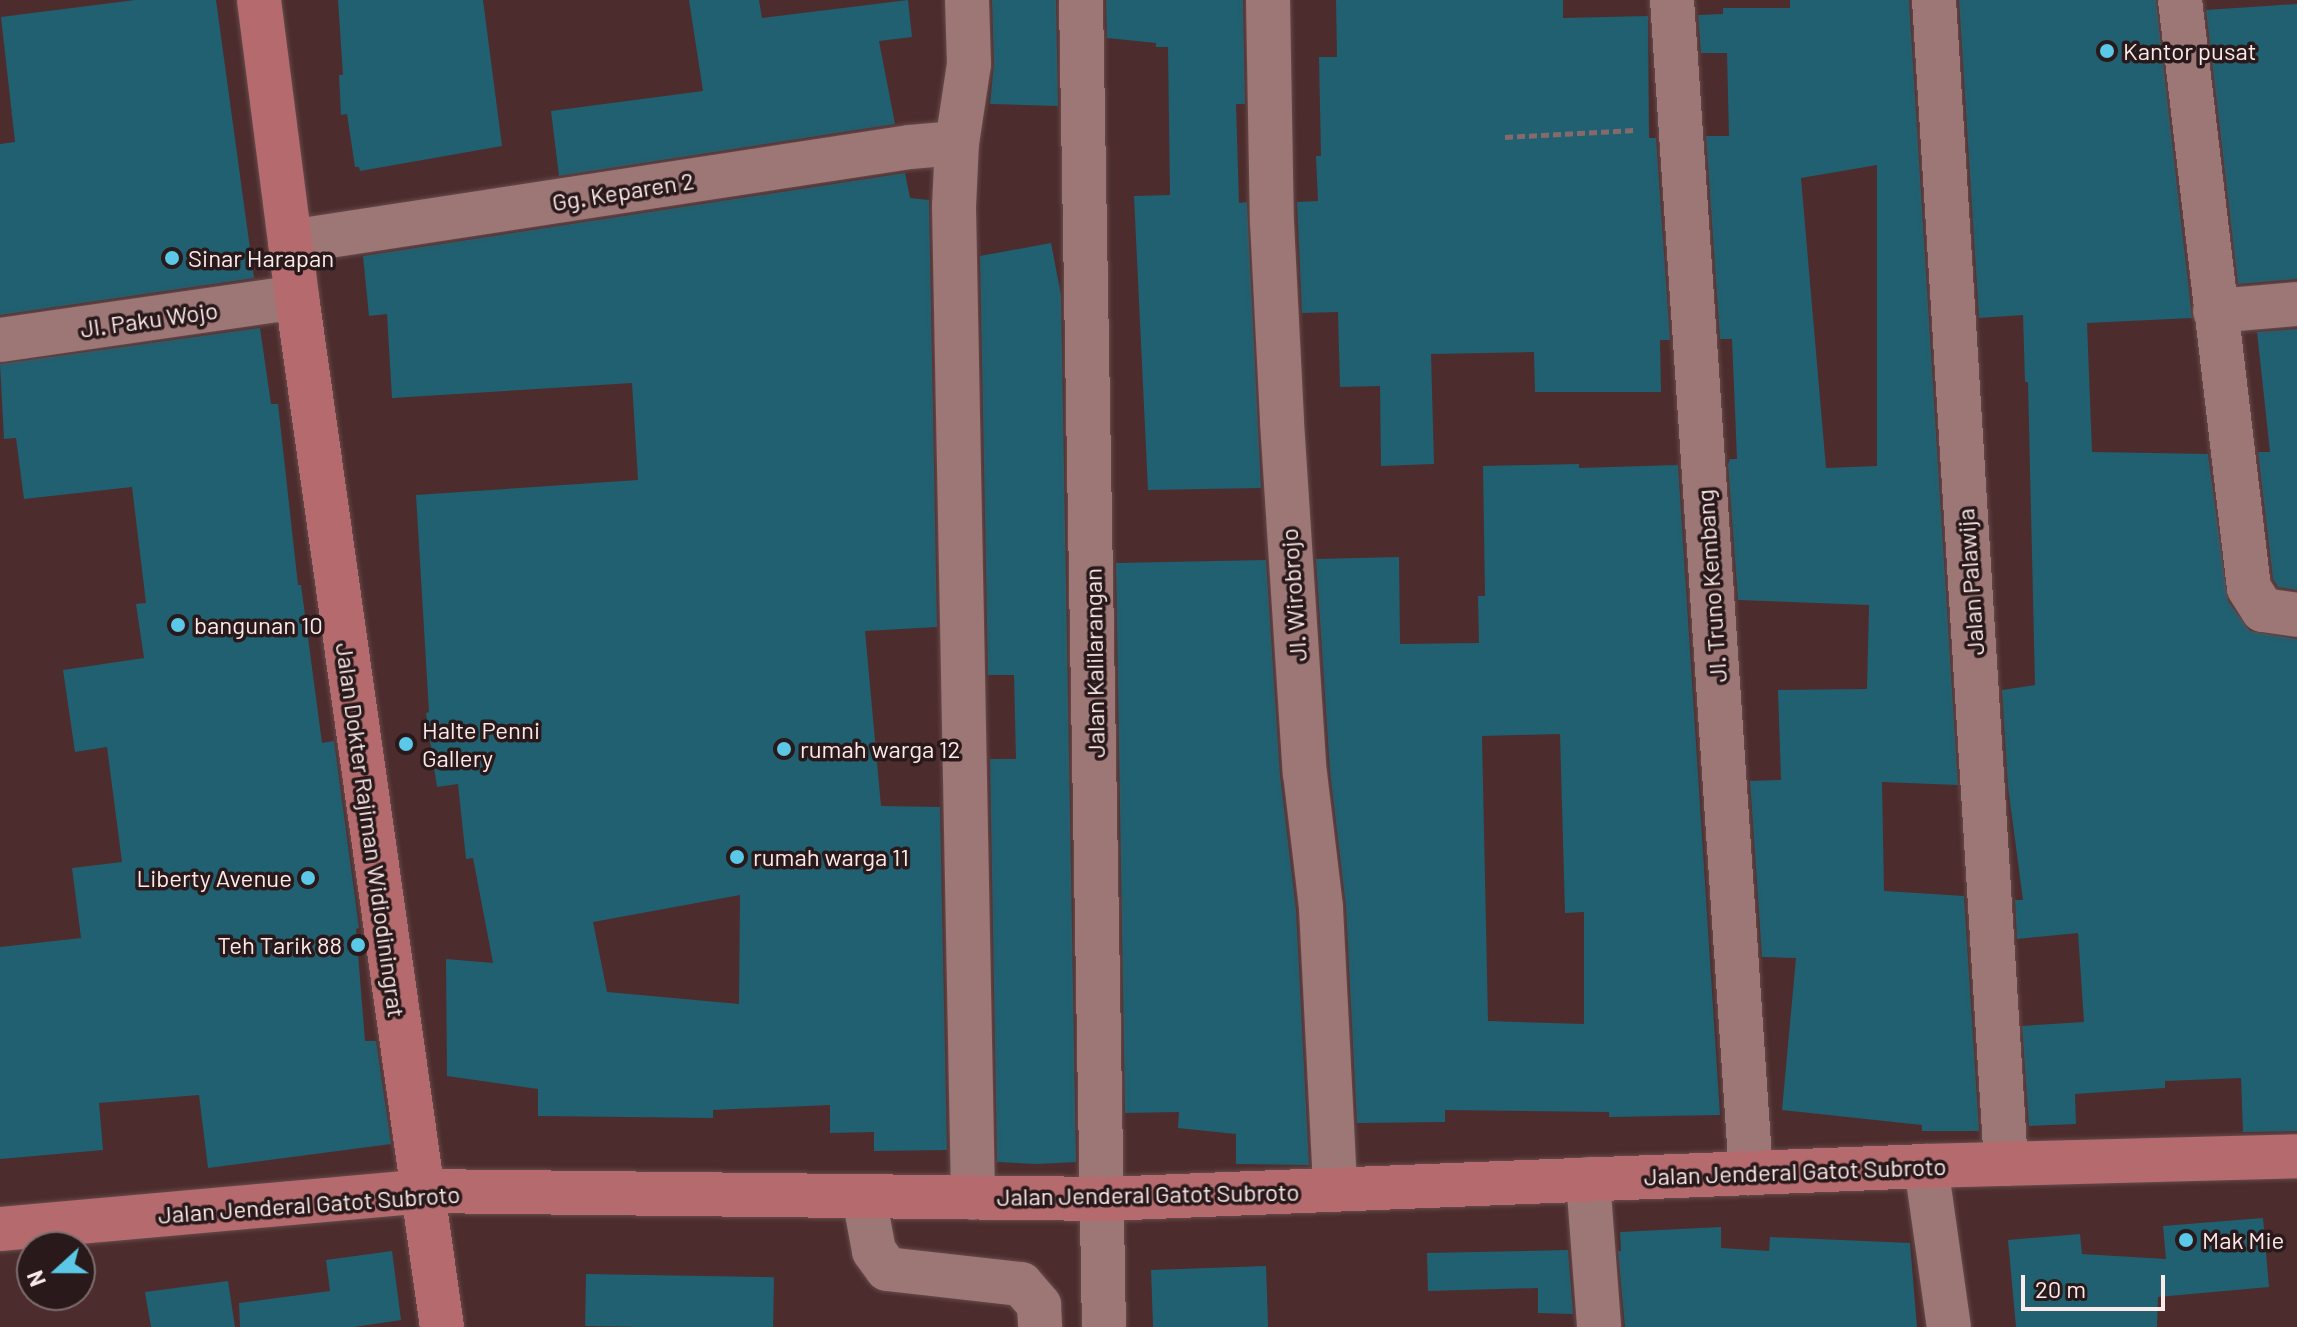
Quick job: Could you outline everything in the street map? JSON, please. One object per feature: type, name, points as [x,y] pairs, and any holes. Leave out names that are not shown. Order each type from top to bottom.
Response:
[{"type":"main road","name":"Jalan Dokter Rajiman Widiodiningrat","points":[[259,0],[297,297],[442,1327]]},
{"type":"main road","name":"Jalan Jenderal Gatot Subroto","points":[[0,1229],[422,1191],[1104,1199],[1926,1166],[2297,1156]]},
{"type":"street","points":[[967,0],[969,64],[957,143],[954,206],[973,1198]]},
{"type":"street","name":"Jalan Kalilarangan","points":[[1081,0],[1104,1327]]},
{"type":"street","name":"Jl. Wirobrojo","points":[[1268,0],[1272,222],[1282,422],[1305,773],[1321,908],[1335,1189]]},
{"type":"street","name":"Jl. Truno Kembang","points":[[1672,0],[1751,1173]]},
{"type":"street","name":"Jalan Palawija","points":[[1934,0],[2006,1164]]},
{"type":"street","points":[[2180,0],[2249,588],[2255,602],[2263,610],[2297,615]]},
{"type":"street","name":"Gg. Keparen 2","points":[[290,242],[910,147],[957,143]]},
{"type":"street","name":"Jl. Paku Wojo","points":[[0,340],[297,297]]},
{"type":"street","points":[[2215,311],[2297,304]]},
{"type":"street","points":[[1926,1166],[1949,1327]]},
{"type":"street","points":[[1588,1179],[1599,1327]]},
{"type":"street","points":[[864,1197],[874,1251],[887,1269],[1021,1284],[1039,1305],[1040,1327]]},
{"type":"path","points":[[1505,137],[1680,127]]},
{"type":"building","points":[[135,0],[216,0],[254,278],[0,315],[0,144],[15,142],[1,17]]},
{"type":"building","points":[[338,0],[483,0],[502,146],[360,171],[359,167],[355,167],[347,114],[341,115],[339,75],[343,75]]},
{"type":"building","points":[[689,0],[759,0],[762,18],[908,0],[912,37],[879,41],[895,124],[559,176],[551,111],[703,91]]},
{"type":"building","points":[[992,0],[1056,0],[1058,106],[990,104],[994,64]]},
{"type":"building","points":[[1106,0],[1243,0],[1245,104],[1236,104],[1239,203],[1247,202],[1261,488],[1148,490],[1134,196],[1170,195],[1168,47],[1107,38]]},
{"type":"building","points":[[1336,0],[1563,0],[1563,18],[1648,16],[1649,138],[1656,138],[1670,340],[1660,340],[1661,392],[1535,392],[1534,352],[1431,354],[1434,464],[1381,466],[1380,386],[1340,387],[1338,312],[1302,313],[1297,202],[1318,201],[1316,156],[1321,156],[1319,57],[1337,57]]},
{"type":"building","points":[[1790,0],[1909,0],[1958,785],[1882,782],[1884,891],[1964,896],[1979,1131],[1922,1131],[1922,1125],[1782,1110],[1796,958],[1762,957],[1750,781],[1781,780],[1778,690],[1867,689],[1869,605],[1738,600],[1728,464],[1730,459],[1737,459],[1732,339],[1720,339],[1706,136],[1729,136],[1727,53],[1701,53],[1698,15],[1723,14],[1723,8],[1790,8]],"holes":[[[1877,165],[1877,466],[1826,468],[1801,178]]]},
{"type":"building","points":[[1959,0],[2156,0],[2192,318],[2087,323],[2092,452],[2208,454],[2228,601],[2250,631],[2297,639],[2297,1131],[2243,1132],[2241,1078],[2165,1081],[2165,1088],[2075,1094],[2076,1124],[2029,1126],[2022,1026],[2084,1022],[2078,933],[2017,939],[2015,900],[2023,900],[2008,787],[2002,690],[2035,685],[2028,382],[2025,382],[2023,315],[1979,318]]},
{"type":"building","points":[[2297,4],[2297,279],[2238,284],[2206,10]]},
{"type":"building","points":[[905,173],[910,198],[929,200],[937,627],[865,631],[881,806],[940,807],[947,1150],[874,1151],[874,1132],[830,1133],[830,1105],[713,1110],[713,1118],[538,1116],[538,1089],[447,1076],[446,959],[493,963],[473,858],[466,859],[458,784],[437,787],[426,713],[429,712],[416,495],[638,480],[632,383],[392,398],[387,314],[369,316],[363,256]],"holes":[[[740,895],[739,1004],[607,992],[593,922]]]},
{"type":"building","points":[[1051,243],[1061,295],[1076,1162],[1037,1164],[997,1162],[990,759],[1016,759],[1014,675],[988,675],[980,256]]},
{"type":"building","points":[[260,328],[271,404],[278,404],[298,585],[301,585],[322,743],[334,741],[359,928],[356,929],[365,1041],[376,1041],[391,1144],[208,1168],[199,1095],[99,1103],[103,1150],[0,1159],[0,947],[81,938],[72,868],[122,862],[107,747],[75,752],[63,670],[144,658],[136,604],[146,603],[132,487],[24,499],[16,438],[4,439],[0,364]]},
{"type":"building","points":[[2297,329],[2297,590],[2278,587],[2273,579],[2258,452],[2270,452],[2257,332]]},
{"type":"building","points":[[1579,464],[1579,468],[1678,465],[1720,1115],[1609,1117],[1609,1112],[1445,1110],[1445,1122],[1357,1123],[1346,907],[1330,771],[1316,559],[1399,557],[1400,644],[1479,643],[1478,596],[1485,596],[1483,466]],"holes":[[[1560,734],[1565,913],[1584,912],[1584,1024],[1488,1021],[1482,736]]]},
{"type":"building","points":[[1266,560],[1280,775],[1296,910],[1309,1165],[1236,1164],[1236,1134],[1178,1128],[1179,1112],[1125,1113],[1116,563]]},
{"type":"building","points":[[2263,1218],[2269,1287],[2158,1297],[2157,1327],[2016,1327],[2008,1240],[2080,1234],[2082,1254],[2166,1259],[2163,1226]]},
{"type":"building","points":[[1721,1227],[1721,1248],[1769,1251],[1770,1237],[1910,1243],[1917,1327],[1625,1327],[1618,1251],[1621,1251],[1620,1232]]},
{"type":"building","points":[[1568,1250],[1573,1314],[1538,1313],[1538,1288],[1428,1291],[1427,1253]]},
{"type":"building","points":[[392,1251],[401,1320],[354,1327],[240,1327],[239,1303],[330,1291],[326,1260]]},
{"type":"building","points":[[1266,1266],[1268,1327],[1153,1327],[1151,1270]]},
{"type":"building","points":[[586,1274],[774,1277],[773,1327],[585,1326]]},
{"type":"building","points":[[228,1281],[235,1327],[151,1327],[145,1292]]},
{"type":"place","name":"Kantor pusat","points":[[2107,51]]},
{"type":"place","name":"Sinar Harapan","points":[[172,258]]},
{"type":"place","name":"bangunan 10","points":[[178,625]]},
{"type":"place","name":"Halte Penni Gallery","points":[[406,744]]},
{"type":"place","name":"rumah warga 12","points":[[784,749]]},
{"type":"place","name":"rumah warga 11","points":[[737,857]]},
{"type":"place","name":"Liberty Avenue","points":[[308,878]]},
{"type":"place","name":"Teh Tarik 88","points":[[358,945]]},
{"type":"place","name":"Mak Mie","points":[[2186,1240]]}]
